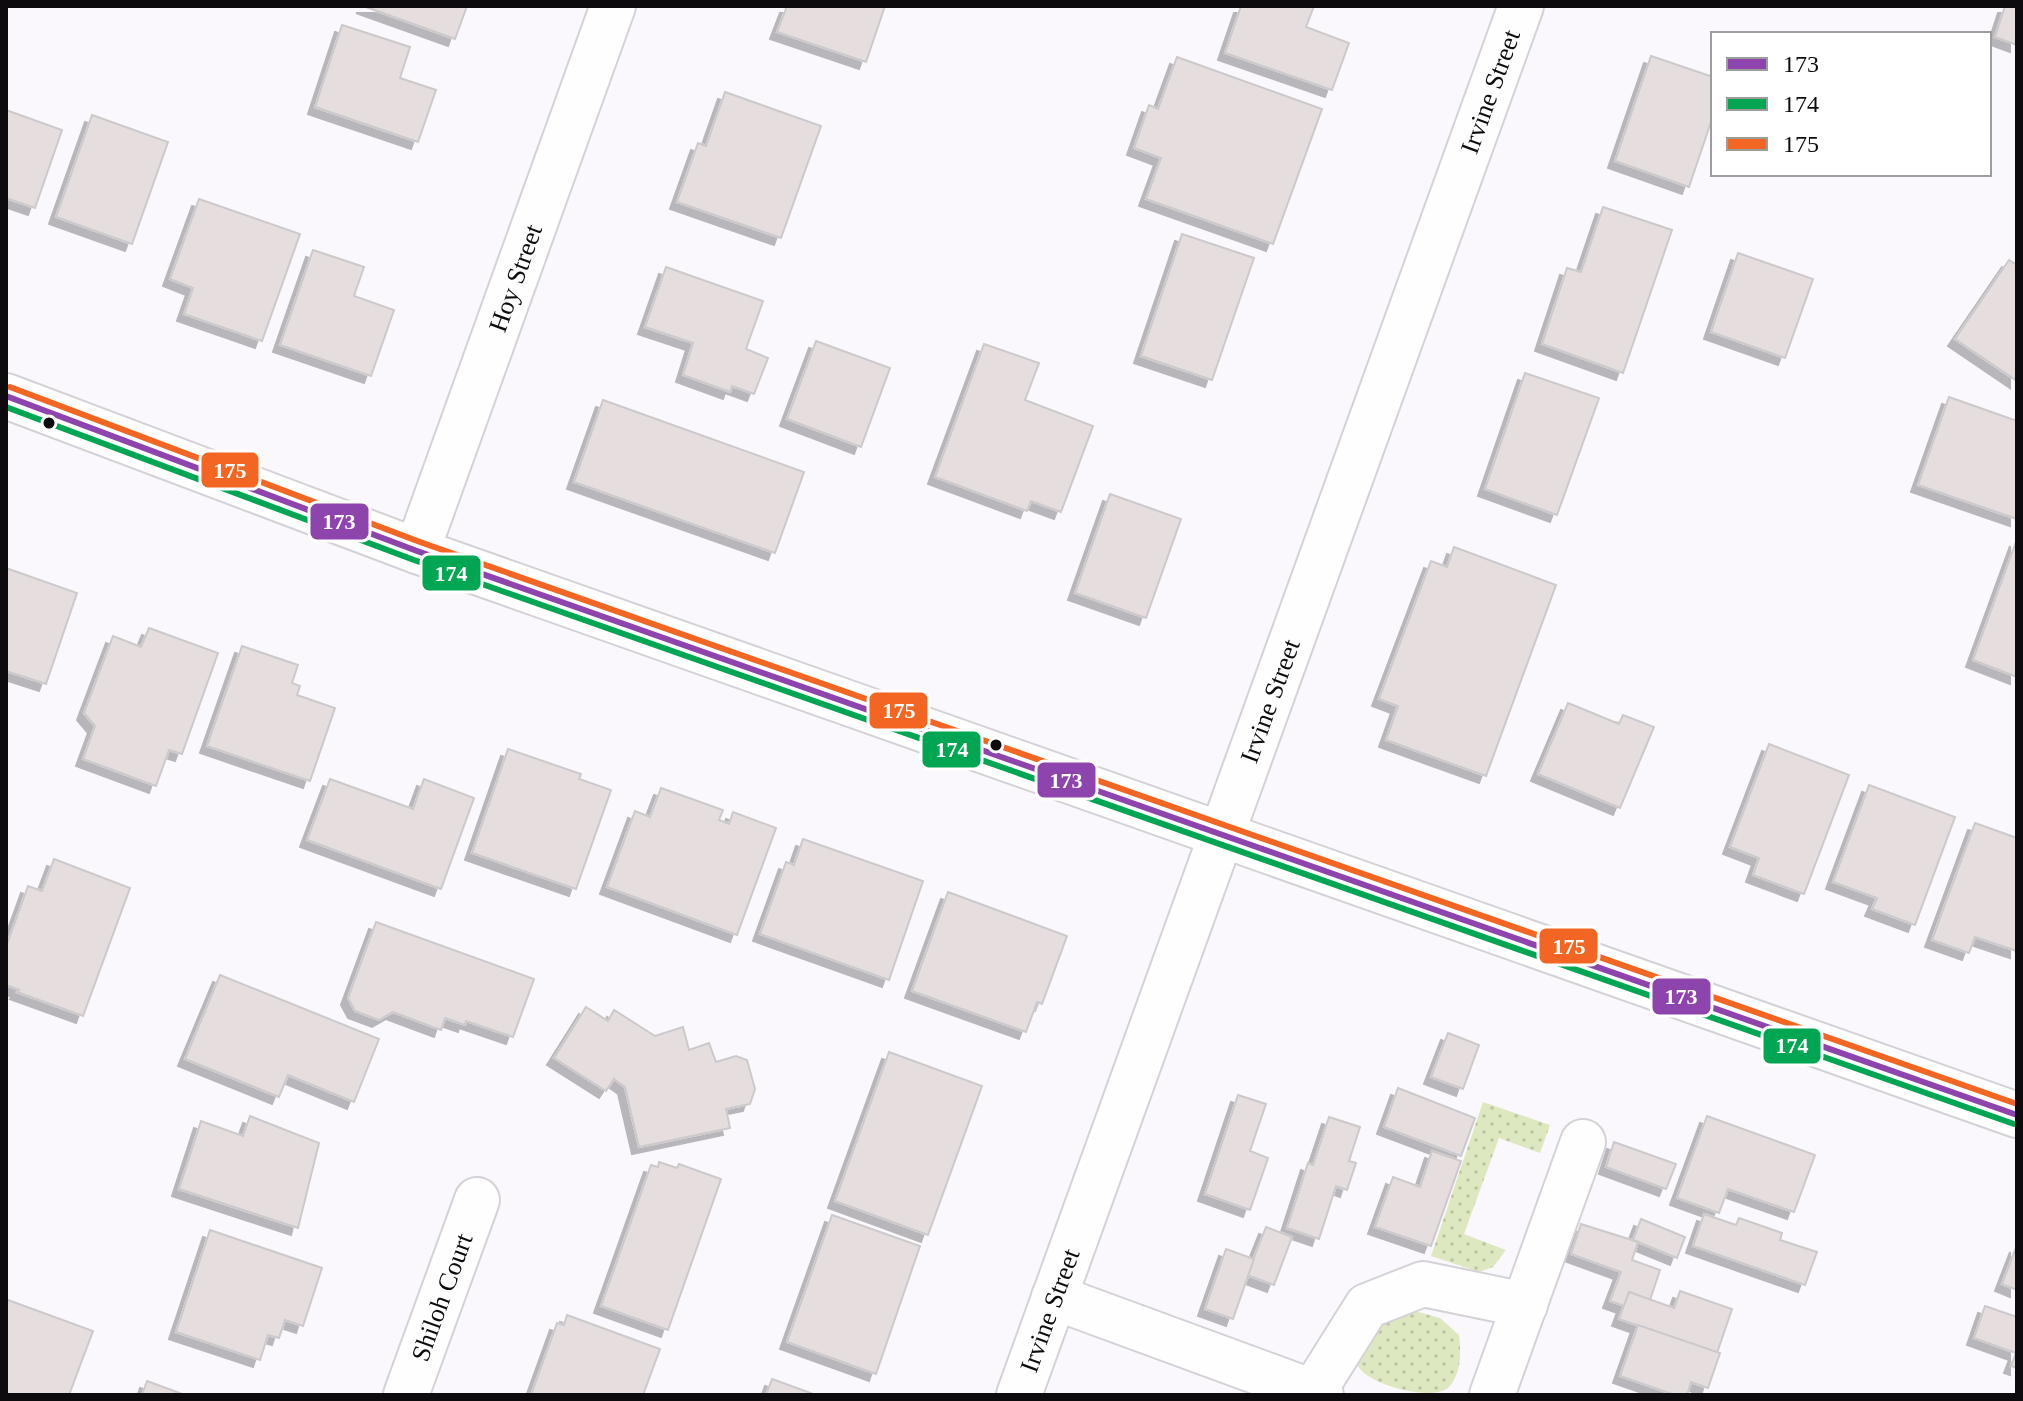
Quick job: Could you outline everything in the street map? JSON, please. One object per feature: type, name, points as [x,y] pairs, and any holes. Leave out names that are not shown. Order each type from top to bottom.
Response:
[{"type":"street","name":"Hoy Street","points":[[417,551],[613,6]]},
{"type":"street","name":"Irvine Street","points":[[1019,1395],[1521,6]]},
{"type":"street","points":[[6,396],[417,551],[2017,1115]]},
{"type":"street","points":[[1492,1395],[1583,1142]]},
{"type":"street","name":"Shiloh Court","points":[[406,1395],[477,1200]]},
{"type":"street","points":[[1054,1297],[1317,1394],[1367,1306],[1423,1284],[1525,1305]]},
{"type":"green space","points":[[1483,1102],[1550,1125],[1540,1153],[1499,1138],[1464,1234],[1506,1250],[1493,1267],[1479,1272],[1431,1256]]},
{"type":"green space","points":[[1404,1308],[1440,1318],[1459,1335],[1458,1370],[1453,1382],[1440,1392],[1404,1390],[1379,1382],[1360,1369],[1353,1354],[1363,1330]]},
{"type":"building","points":[[363,6],[467,6],[455,39]]},
{"type":"building","points":[[787,6],[885,6],[866,62],[777,32]]},
{"type":"building","points":[[1241,6],[1314,6],[1306,27],[1349,43],[1332,90],[1225,53]]},
{"type":"building","points":[[2005,6],[2017,6],[2017,45],[1995,37]]},
{"type":"building","points":[[342,25],[410,47],[400,78],[436,90],[418,142],[315,107]]},
{"type":"building","points":[[1651,56],[1711,76],[1711,122],[1689,187],[1615,161]]},
{"type":"building","points":[[1177,57],[1322,109],[1273,244],[1146,199],[1161,158],[1134,148],[1149,105],[1158,109]]},
{"type":"building","points":[[725,92],[821,126],[781,238],[677,202],[698,143],[706,146]]},
{"type":"building","points":[[6,110],[62,130],[35,208],[6,198]]},
{"type":"building","points":[[92,115],[168,142],[132,244],[56,217]]},
{"type":"building","points":[[199,199],[300,234],[262,341],[184,314],[193,288],[170,279]]},
{"type":"building","points":[[1603,207],[1672,230],[1623,373],[1542,344],[1567,268],[1581,272]]},
{"type":"building","points":[[1182,234],[1254,258],[1212,380],[1141,356]]},
{"type":"building","points":[[313,250],[364,267],[354,296],[394,310],[371,376],[280,345]]},
{"type":"building","points":[[1738,253],[1813,279],[1785,358],[1711,332]]},
{"type":"building","points":[[2009,260],[2017,265],[2017,381],[1955,339]]},
{"type":"building","points":[[666,267],[763,301],[746,349],[768,358],[754,394],[732,386],[730,392],[683,375],[693,343],[645,327]]},
{"type":"building","points":[[816,341],[890,368],[861,447],[787,419]]},
{"type":"building","points":[[984,344],[1039,363],[1025,400],[1093,426],[1061,512],[1031,501],[1027,511],[935,477]]},
{"type":"building","points":[[1525,373],[1599,398],[1557,515],[1485,489]]},
{"type":"building","points":[[1949,397],[2017,421],[2017,519],[1918,485]]},
{"type":"building","points":[[603,400],[804,472],[775,553],[574,482]]},
{"type":"building","points":[[1110,494],[1181,519],[1146,618],[1075,593]]},
{"type":"building","points":[[2017,539],[2017,677],[1973,660]]},
{"type":"building","points":[[1454,547],[1556,585],[1486,776],[1386,740],[1398,706],[1379,699],[1431,561],[1447,567]]},
{"type":"building","points":[[6,568],[77,593],[46,684],[6,671]]},
{"type":"building","points":[[149,628],[218,653],[182,754],[169,750],[156,786],[83,759],[95,726],[84,713],[113,636],[141,647]]},
{"type":"building","points":[[242,646],[298,665],[292,683],[300,686],[297,695],[335,708],[310,781],[207,746]]},
{"type":"building","points":[[1568,703],[1619,724],[1623,715],[1654,727],[1620,808],[1538,774]]},
{"type":"building","points":[[1769,744],[1849,775],[1804,894],[1753,875],[1759,858],[1730,847]]},
{"type":"building","points":[[508,749],[581,774],[579,779],[611,790],[576,889],[472,853]]},
{"type":"building","points":[[330,779],[413,809],[424,779],[474,798],[441,889],[307,840]]},
{"type":"building","points":[[1869,785],[1955,817],[1915,925],[1872,909],[1877,898],[1833,882]]},
{"type":"building","points":[[661,788],[723,810],[719,820],[729,824],[733,812],[776,828],[737,935],[607,887],[635,811],[650,817]]},
{"type":"building","points":[[1975,823],[2017,838],[2017,951],[1975,937],[1969,953],[1932,940]]},
{"type":"building","points":[[803,839],[923,881],[889,980],[760,934],[786,862],[794,865]]},
{"type":"building","points":[[54,859],[130,888],[83,1016],[6,985],[6,947],[28,886],[42,891]]},
{"type":"building","points":[[948,892],[1067,936],[1042,1004],[1037,1002],[1026,1032],[912,991]]},
{"type":"building","points":[[376,922],[534,979],[513,1037],[466,1021],[465,1025],[445,1018],[441,1030],[393,1012],[379,1020],[355,1011],[348,998]]},
{"type":"building","points":[[220,975],[379,1039],[354,1102],[288,1075],[279,1097],[185,1059]]},
{"type":"building","points":[[586,1007],[608,1021],[614,1010],[655,1036],[683,1027],[689,1050],[709,1043],[716,1062],[736,1056],[747,1060],[755,1089],[750,1104],[726,1109],[730,1128],[639,1147],[625,1087],[614,1079],[606,1091],[554,1058]]},
{"type":"building","points":[[1448,1033],[1479,1045],[1463,1089],[1431,1077]]},
{"type":"building","points":[[889,1052],[982,1086],[928,1235],[835,1201]]},
{"type":"building","points":[[1398,1088],[1475,1118],[1461,1156],[1384,1127]]},
{"type":"building","points":[[1238,1095],[1266,1104],[1250,1151],[1268,1158],[1250,1210],[1205,1194]]},
{"type":"building","points":[[250,1116],[319,1143],[298,1228],[179,1189],[201,1121],[243,1136]]},
{"type":"building","points":[[1707,1116],[1815,1155],[1794,1212],[1728,1189],[1719,1213],[1677,1198]]},
{"type":"building","points":[[1329,1117],[1360,1127],[1349,1161],[1356,1163],[1347,1190],[1336,1186],[1319,1239],[1287,1228],[1308,1163],[1313,1165]]},
{"type":"building","points":[[1614,1142],[1676,1164],[1666,1189],[1606,1167]]},
{"type":"building","points":[[1432,1151],[1461,1161],[1431,1246],[1375,1227],[1393,1177],[1420,1187]]},
{"type":"building","points":[[659,1162],[677,1168],[679,1164],[721,1179],[668,1330],[601,1306],[651,1165],[658,1167]]},
{"type":"building","points":[[1704,1214],[1736,1225],[1739,1218],[1782,1233],[1780,1240],[1817,1252],[1805,1285],[1693,1246]]},
{"type":"building","points":[[832,1215],[920,1246],[876,1374],[787,1342]]},
{"type":"building","points":[[1641,1219],[1685,1237],[1677,1258],[1633,1240]]},
{"type":"building","points":[[1581,1224],[1638,1242],[1632,1260],[1660,1270],[1650,1300],[1629,1292],[1624,1306],[1610,1301],[1621,1272],[1571,1254]]},
{"type":"building","points":[[1266,1227],[1292,1237],[1274,1285],[1247,1275]]},
{"type":"building","points":[[210,1230],[322,1268],[303,1326],[285,1320],[279,1338],[268,1335],[260,1360],[176,1332]]},
{"type":"building","points":[[2017,1245],[2017,1290],[2002,1284]]},
{"type":"building","points":[[1226,1249],[1254,1259],[1233,1319],[1205,1309]]},
{"type":"building","points":[[1680,1291],[1732,1309],[1717,1353],[1619,1319],[1629,1292],[1674,1308]]},
{"type":"building","points":[[8,1300],[93,1331],[69,1395],[6,1395]]},
{"type":"building","points":[[1985,1306],[2017,1317],[2017,1368],[2011,1366],[2016,1353],[1974,1338]]},
{"type":"building","points":[[567,1315],[660,1349],[643,1395],[531,1395],[557,1323],[564,1325]]},
{"type":"building","points":[[1638,1325],[1720,1353],[1708,1388],[1691,1382],[1687,1395],[1675,1395],[1620,1376]]},
{"type":"building","points":[[772,1379],[816,1395],[766,1395]]},
{"type":"building","points":[[147,1381],[185,1395],[142,1395]]},
{"type":"transit line","name":"175","points":[[10,387],[420,542],[2017,1104]]},
{"type":"transit line","name":"173","points":[[6,396],[417,551],[2017,1115]]},
{"type":"transit line","name":"174","points":[[6,407],[414,560],[2014,1124]]}]
